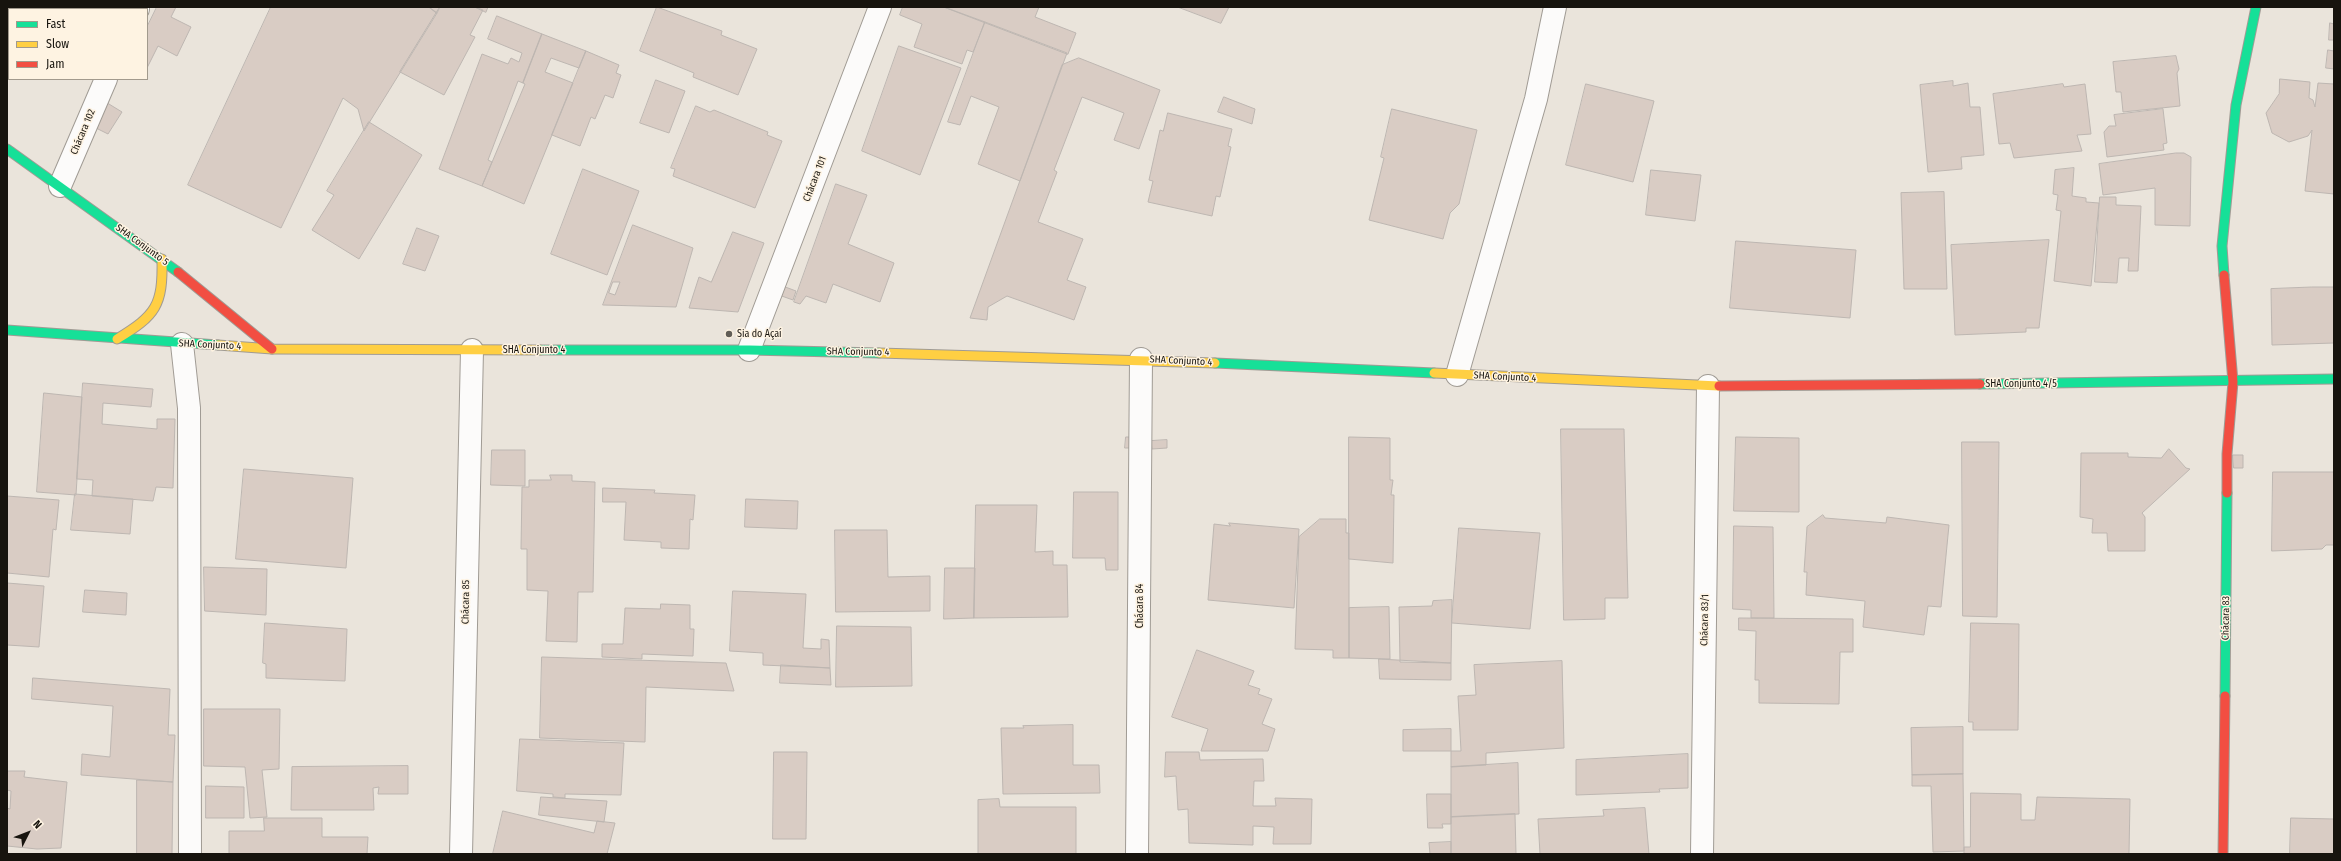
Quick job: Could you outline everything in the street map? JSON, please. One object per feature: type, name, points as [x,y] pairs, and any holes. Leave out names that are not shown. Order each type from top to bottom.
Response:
[{"type":"street","name":"Chácara 101","points":[[749,350],[880,7]]},
{"type":"street","points":[[1457,375],[1536,100],[1555,7]]},
{"type":"street","name":"Chácara 83","points":[[2223,854],[2227,454],[2232,382],[2222,246],[2236,105],[2256,7]]},
{"type":"street","name":"Chácara 102","points":[[60,186],[106,80]]},
{"type":"street","name":"SHA Conjunto 5","points":[[7,149],[162,259],[272,349]]},
{"type":"street","points":[[117,339],[143,323],[157,302],[163,280],[162,259]]},
{"type":"street","name":"SHA Conjunto 4","points":[[7,330],[182,344],[272,349],[749,350],[1141,359],[1708,386]]},
{"type":"street","points":[[182,344],[189,408],[190,854]]},
{"type":"street","name":"Chácara 85","points":[[462,854],[472,350]]},
{"type":"street","name":"Chácara 84","points":[[1137,854],[1141,359]]},
{"type":"street","name":"SHA Conjunto 4/5","points":[[1708,386],[2232,382],[2334,379]]},
{"type":"street","name":"Chácara 83/1","points":[[1702,854],[1708,386]]},
{"type":"building","points":[[157,7],[176,7],[171,17],[191,27],[177,56],[158,46],[148,66],[148,25]]},
{"type":"building","points":[[271,7],[429,7],[437,13],[364,131],[358,109],[343,98],[281,228],[188,185]]},
{"type":"building","points":[[429,7],[440,7],[437,13]]},
{"type":"building","points":[[440,7],[475,7],[483,10],[470,35],[475,37],[444,95],[400,72]]},
{"type":"building","points":[[475,7],[488,7],[486,12]]},
{"type":"building","points":[[657,7],[722,31],[721,35],[757,49],[738,95],[693,77],[694,73],[640,51]]},
{"type":"building","points":[[903,7],[944,7],[985,22],[973,52],[967,50],[962,64],[914,47],[922,24],[900,15]]},
{"type":"building","points":[[944,7],[1039,7],[1035,17],[1076,33],[1068,54]]},
{"type":"building","points":[[1178,7],[1229,7],[1221,23]]},
{"type":"building","points":[[497,16],[542,34],[523,83],[518,81],[488,160],[492,162],[482,186],[439,169],[482,54],[508,64],[511,58],[519,62],[522,53],[488,39]]},
{"type":"building","points":[[985,22],[1067,53],[1020,181],[978,164],[999,107],[971,96],[960,125],[948,122]]},
{"type":"building","points":[[2330,23],[2334,24],[2334,40],[2329,40]]},
{"type":"building","points":[[542,34],[586,51],[579,68],[551,58],[545,72],[573,83],[524,204],[482,186],[525,84],[523,83]]},
{"type":"building","points":[[899,46],[961,68],[920,175],[862,151]]},
{"type":"building","points":[[2328,50],[2334,51],[2334,69],[2326,68]]},
{"type":"building","points":[[586,51],[619,65],[616,73],[621,75],[613,98],[605,95],[595,119],[591,117],[580,146],[552,135]]},
{"type":"building","points":[[2176,56],[2179,69],[2177,73],[2180,106],[2123,112],[2121,92],[2116,92],[2113,62]]},
{"type":"building","points":[[1079,58],[1160,90],[1139,149],[1114,140],[1124,113],[1082,97],[1054,170],[1057,172],[1038,222],[1083,239],[1067,280],[1086,287],[1074,320],[1007,296],[988,307],[987,320],[970,318],[1062,65]]},
{"type":"building","points":[[2280,79],[2310,82],[2309,98],[2313,100],[2315,107],[2318,83],[2334,84],[2334,194],[2305,191],[2312,130],[2308,136],[2289,142],[2272,133],[2266,113],[2279,94]]},
{"type":"building","points":[[656,80],[685,91],[669,133],[640,123]]},
{"type":"building","points":[[1953,81],[1953,86],[1968,83],[1970,107],[1980,107],[1984,155],[1961,157],[1962,169],[1928,172],[1920,85]]},
{"type":"building","points":[[1586,84],[1654,101],[1633,182],[1566,165]]},
{"type":"building","points":[[2063,84],[2064,87],[2085,84],[2091,134],[2077,135],[2082,151],[2014,158],[2010,143],[1999,144],[1993,94]]},
{"type":"building","points":[[1224,97],[1255,109],[1252,124],[1218,112]]},
{"type":"building","points":[[104,101],[122,112],[108,134],[90,125]]},
{"type":"building","points":[[696,106],[710,112],[714,110],[768,132],[767,135],[782,141],[755,208],[673,176],[675,169],[671,168]]},
{"type":"building","points":[[1392,109],[1477,130],[1459,204],[1450,213],[1443,239],[1369,220],[1384,158],[1381,157]]},
{"type":"building","points":[[2163,109],[2167,143],[2163,144],[2164,150],[2107,157],[2104,132],[2109,126],[2116,126],[2114,115]]},
{"type":"building","points":[[1168,113],[1232,129],[1228,146],[1231,147],[1220,197],[1216,196],[1212,216],[1148,202],[1153,181],[1149,180],[1160,130],[1163,131]]},
{"type":"building","points":[[369,122],[422,155],[359,259],[312,230],[334,195],[327,191]]},
{"type":"building","points":[[2184,153],[2191,157],[2190,226],[2155,225],[2155,188],[2103,195],[2099,164]]},
{"type":"building","points":[[2074,168],[2072,196],[2086,198],[2086,202],[2099,203],[2091,286],[2054,281],[2061,211],[2056,210],[2058,195],[2053,194],[2055,170]]},
{"type":"building","points":[[583,169],[639,191],[607,275],[551,254]]},
{"type":"building","points":[[1651,170],[1701,175],[1695,221],[1646,215]]},
{"type":"building","points":[[836,184],[867,195],[848,244],[894,263],[880,302],[833,284],[826,303],[806,296],[800,304],[794,302]]},
{"type":"building","points":[[1944,192],[1947,289],[1904,289],[1901,193]]},
{"type":"building","points":[[2100,197],[2116,197],[2116,205],[2141,206],[2138,271],[2128,271],[2129,258],[2119,258],[2117,283],[2095,282]]},
{"type":"building","points":[[633,225],[693,248],[676,307],[603,305]],"holes":[[[613,282],[620,282],[615,295],[609,293]]]},
{"type":"building","points":[[417,228],[439,236],[425,271],[403,264]]},
{"type":"building","points":[[733,232],[764,243],[738,312],[689,308],[699,277],[711,282]]},
{"type":"building","points":[[2049,240],[2039,328],[2026,328],[2026,332],[1955,335],[1951,245]]},
{"type":"building","points":[[1736,241],[1856,250],[1850,318],[1730,308]]},
{"type":"building","points":[[780,285],[796,291],[793,300],[776,294]]},
{"type":"building","points":[[2334,287],[2334,343],[2272,345],[2271,289]]},
{"type":"building","points":[[83,383],[153,389],[151,407],[103,403],[102,424],[157,429],[157,419],[175,419],[173,488],[156,487],[153,501],[92,496],[93,480],[77,479]]},
{"type":"building","points":[[44,393],[82,397],[76,495],[37,492]]},
{"type":"building","points":[[1561,429],[1624,429],[1628,598],[1605,598],[1605,619],[1564,620]]},
{"type":"building","points":[[1126,437],[1134,437],[1133,448],[1125,448]]},
{"type":"building","points":[[1349,437],[1390,438],[1390,480],[1393,480],[1391,495],[1394,495],[1393,563],[1349,559]]},
{"type":"building","points":[[1736,437],[1799,438],[1799,512],[1734,511]]},
{"type":"building","points":[[1167,440],[1167,448],[1152,449],[1151,441]]},
{"type":"building","points":[[1962,442],[1999,442],[1997,617],[1963,616]]},
{"type":"building","points":[[2169,449],[2186,468],[2190,469],[2142,513],[2145,517],[2145,551],[2108,551],[2107,533],[2092,533],[2093,519],[2080,517],[2081,453],[2128,453],[2128,457],[2161,458]]},
{"type":"building","points":[[492,450],[525,450],[525,486],[491,485]]},
{"type":"building","points":[[2233,455],[2243,455],[2243,468],[2234,468]]},
{"type":"building","points":[[244,469],[353,478],[346,568],[236,559]]},
{"type":"building","points":[[2273,472],[2334,472],[2334,545],[2326,545],[2322,549],[2272,551]]},
{"type":"building","points":[[550,475],[572,475],[572,481],[595,482],[593,592],[578,592],[577,642],[546,641],[548,591],[527,590],[527,549],[521,549],[522,487],[529,487],[529,480],[551,480]]},
{"type":"building","points":[[603,488],[655,490],[654,493],[695,495],[693,520],[690,519],[689,549],[661,548],[661,542],[624,540],[626,502],[603,502]]},
{"type":"building","points":[[1074,492],[1118,492],[1118,570],[1106,570],[1105,558],[1073,558]]},
{"type":"building","points":[[75,494],[133,499],[130,534],[71,530]]},
{"type":"building","points":[[7,496],[59,500],[56,530],[53,529],[49,577],[7,573]]},
{"type":"building","points":[[746,499],[798,501],[797,529],[745,527]]},
{"type":"building","points":[[976,505],[1037,505],[1035,552],[1053,551],[1053,565],[1067,565],[1068,617],[974,618]]},
{"type":"building","points":[[1823,515],[1825,518],[1886,523],[1887,517],[1949,525],[1941,607],[1928,606],[1924,635],[1863,627],[1865,601],[1806,595],[1807,572],[1804,572],[1807,527]]},
{"type":"building","points":[[1320,519],[1346,519],[1346,533],[1349,533],[1349,658],[1333,658],[1333,650],[1295,649],[1299,537]]},
{"type":"building","points":[[1229,523],[1299,529],[1294,608],[1208,600],[1214,524],[1230,526]]},
{"type":"building","points":[[1734,526],[1773,527],[1774,618],[1751,618],[1751,610],[1733,609]]},
{"type":"building","points":[[1459,528],[1540,533],[1530,629],[1452,623]]},
{"type":"building","points":[[835,530],[887,530],[888,577],[930,576],[930,611],[836,612]]},
{"type":"building","points":[[204,567],[267,569],[266,615],[205,611]]},
{"type":"building","points":[[945,568],[975,568],[974,618],[944,619]]},
{"type":"building","points":[[7,583],[44,586],[39,647],[7,645]]},
{"type":"building","points":[[85,590],[127,593],[126,615],[83,612]]},
{"type":"building","points":[[733,591],[806,594],[803,648],[821,649],[821,639],[829,640],[830,668],[763,665],[763,653],[730,651]]},
{"type":"building","points":[[1452,600],[1451,663],[1400,662],[1399,607],[1432,606],[1433,601]]},
{"type":"building","points":[[661,604],[690,605],[690,629],[694,629],[693,656],[642,654],[642,659],[602,657],[602,644],[623,644],[625,608],[660,609]]},
{"type":"building","points":[[1389,607],[1390,659],[1349,658],[1349,608]]},
{"type":"building","points":[[1739,618],[1853,619],[1853,652],[1840,652],[1839,704],[1759,703],[1759,680],[1755,680],[1756,631],[1739,630]]},
{"type":"building","points":[[265,623],[347,629],[345,681],[266,678],[266,664],[263,663]]},
{"type":"building","points":[[1971,623],[2019,624],[2018,730],[1973,730],[1973,722],[1969,722]]},
{"type":"building","points":[[837,626],[911,627],[912,686],[836,687]]},
{"type":"building","points":[[1197,650],[1254,671],[1248,685],[1260,689],[1258,694],[1272,699],[1262,724],[1275,729],[1268,751],[1201,751],[1208,729],[1172,717]]},
{"type":"building","points":[[542,657],[726,663],[734,691],[646,687],[645,742],[540,738]]},
{"type":"building","points":[[1379,659],[1451,663],[1451,680],[1380,679]]},
{"type":"building","points":[[1562,661],[1564,748],[1486,753],[1486,765],[1451,767],[1451,751],[1461,751],[1458,696],[1476,695],[1474,665]]},
{"type":"building","points":[[781,665],[830,668],[831,685],[780,683]]},
{"type":"building","points":[[33,678],[170,689],[168,735],[175,735],[173,782],[81,775],[82,754],[110,757],[113,706],[32,699]]},
{"type":"building","points":[[204,709],[280,709],[279,769],[262,770],[267,817],[250,818],[245,767],[204,766]]},
{"type":"building","points":[[1073,725],[1073,765],[1099,765],[1100,793],[1003,794],[1001,728]]},
{"type":"building","points":[[1963,727],[1963,774],[1912,775],[1911,728]]},
{"type":"building","points":[[1451,729],[1451,751],[1403,751],[1403,730]]},
{"type":"building","points":[[520,739],[624,743],[621,795],[565,794],[565,798],[553,797],[553,794],[517,791]]},
{"type":"building","points":[[774,752],[807,752],[806,839],[773,839]]},
{"type":"building","points":[[1166,752],[1199,752],[1200,760],[1263,759],[1264,781],[1254,781],[1253,806],[1276,806],[1275,798],[1312,799],[1311,844],[1273,844],[1274,827],[1253,826],[1253,845],[1189,843],[1188,809],[1178,810],[1176,776],[1165,777]]},
{"type":"building","points":[[1688,754],[1688,788],[1659,789],[1660,792],[1576,795],[1576,760]]},
{"type":"building","points":[[1518,763],[1519,814],[1451,817],[1451,767]]},
{"type":"building","points":[[408,766],[408,794],[378,794],[379,787],[373,788],[374,810],[291,810],[292,767]]},
{"type":"building","points":[[7,771],[25,771],[24,777],[67,782],[61,848],[37,849],[7,846],[7,808],[10,809],[11,791],[7,790]]},
{"type":"building","points":[[1963,774],[1964,851],[1933,852],[1931,786],[1912,786],[1912,775]]},
{"type":"building","points":[[137,780],[173,782],[172,854],[137,854]]},
{"type":"building","points":[[206,786],[244,787],[244,818],[206,818]]},
{"type":"building","points":[[1971,793],[2021,794],[2021,820],[2035,820],[2037,797],[2130,799],[2129,854],[1964,854],[1964,847],[1970,847]]},
{"type":"building","points":[[1427,794],[1451,794],[1451,824],[1442,824],[1443,828],[1428,828]]},
{"type":"building","points":[[541,797],[607,801],[604,822],[539,815]]},
{"type":"building","points":[[999,799],[1000,807],[1076,807],[1076,854],[978,854],[978,800]]},
{"type":"building","points":[[1645,808],[1649,854],[1540,854],[1538,819],[1604,816],[1603,810]]},
{"type":"building","points":[[503,811],[594,833],[597,821],[615,823],[607,854],[493,854]]},
{"type":"building","points":[[1515,814],[1516,854],[1451,854],[1451,817]]},
{"type":"building","points":[[264,818],[322,818],[322,837],[368,837],[367,854],[229,854],[229,831],[264,831]]},
{"type":"building","points":[[2291,818],[2334,819],[2334,854],[2290,854]]},
{"type":"building","points":[[1451,842],[1451,854],[1430,854],[1429,843]]},
{"type":"traffic: fast","points":[[2224,275],[2222,246],[2236,105],[2256,7]]},
{"type":"traffic: fast","points":[[7,149],[178,272]]},
{"type":"traffic: fast","points":[[7,330],[218,345]]},
{"type":"traffic: fast","points":[[540,350],[749,350],[879,353]]},
{"type":"traffic: fast","points":[[1215,363],[1434,373]]},
{"type":"traffic: fast","points":[[1980,384],[2334,379]]},
{"type":"traffic: fast","points":[[2225,696],[2227,493]]},
{"type":"traffic: slow","points":[[117,339],[141,323],[149,316],[154,308],[161,288],[162,259]]},
{"type":"traffic: slow","points":[[218,345],[272,349],[540,350]]},
{"type":"traffic: slow","points":[[879,353],[1215,363]]},
{"type":"traffic: slow","points":[[1434,373],[1719,386]]},
{"type":"traffic: jam","points":[[178,272],[272,349]]},
{"type":"traffic: jam","points":[[2224,275],[2233,382],[2227,454],[2227,493]]},
{"type":"traffic: jam","points":[[1719,386],[1980,384]]},
{"type":"traffic: jam","points":[[2223,854],[2225,696]]},
{"type":"place","name":"Sia do Açaí","points":[[729,334]]}]
